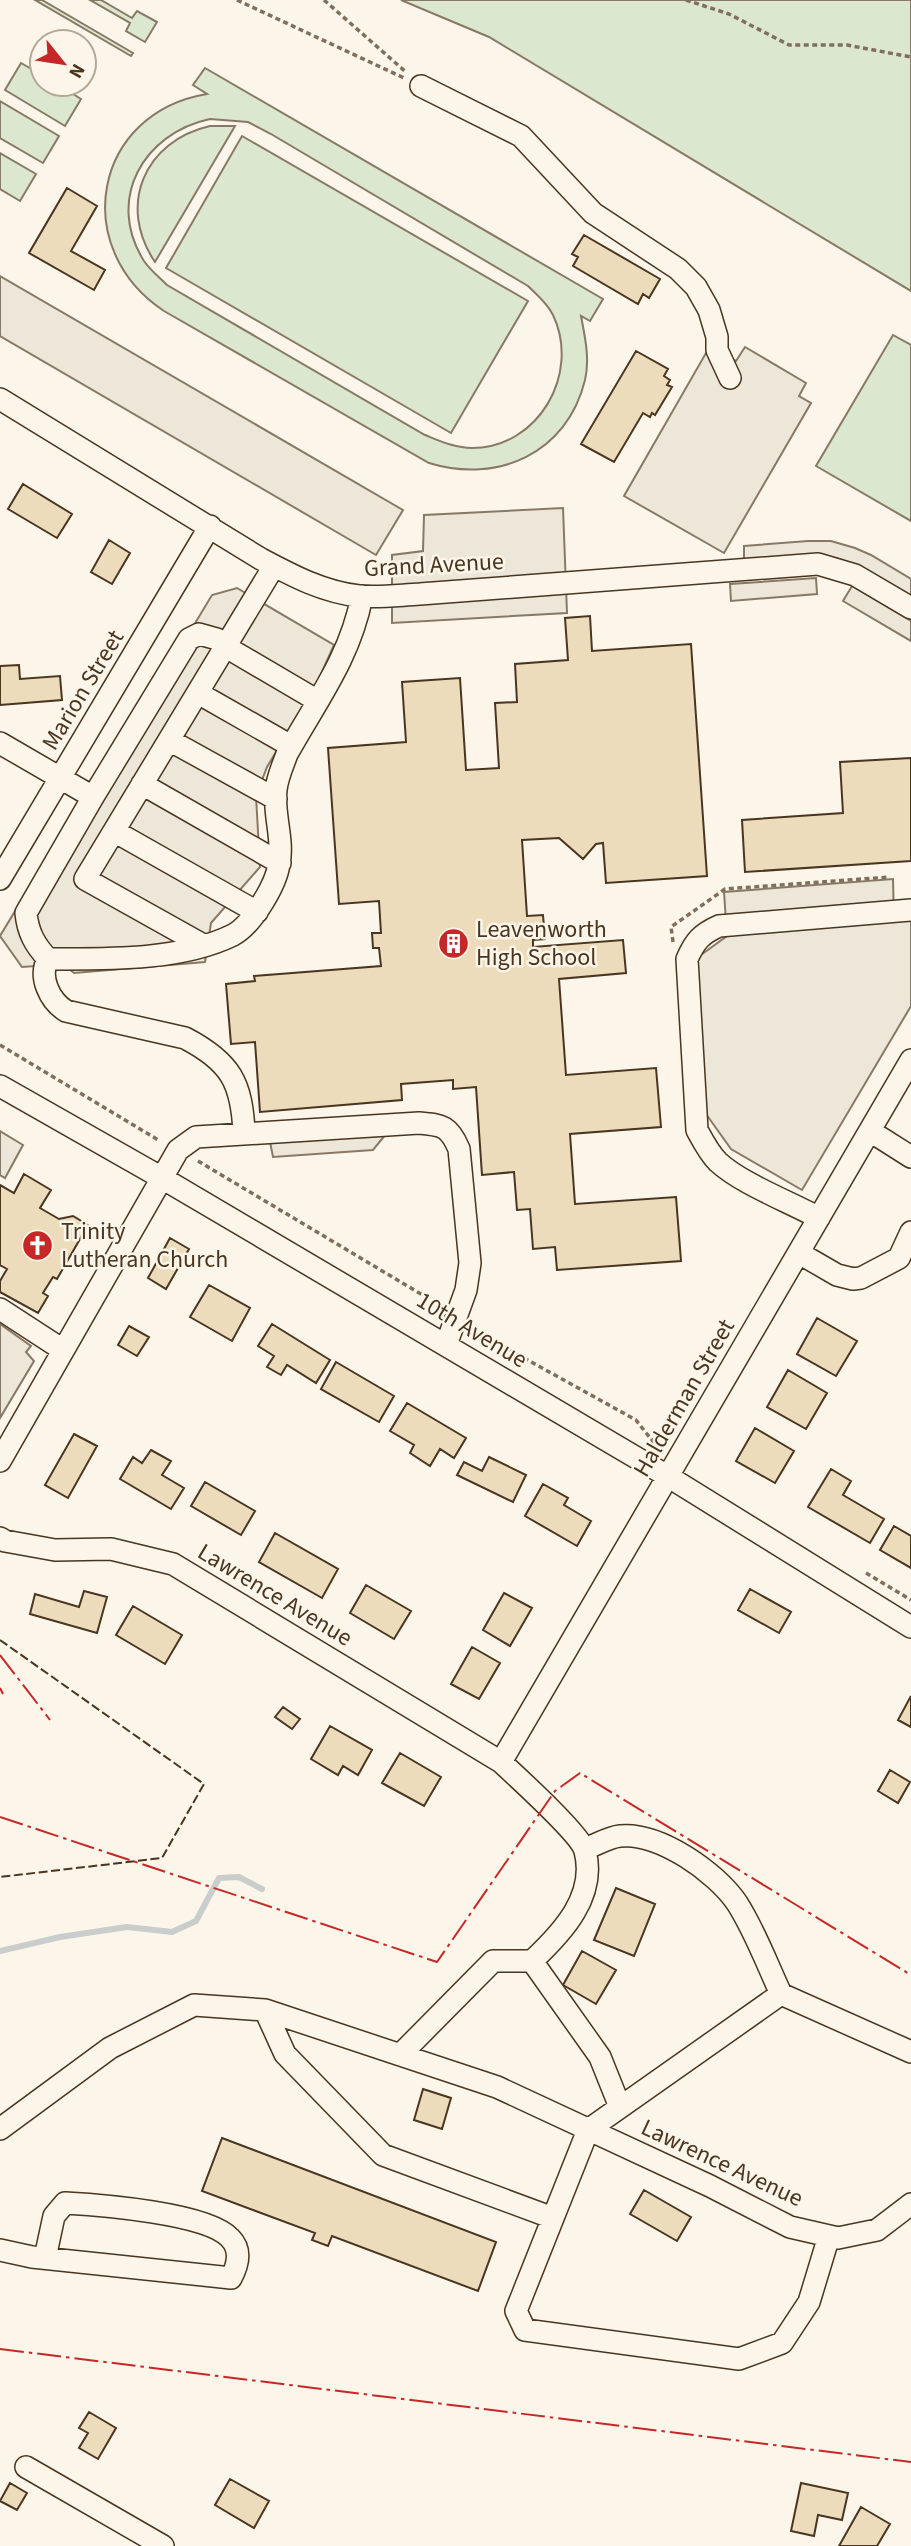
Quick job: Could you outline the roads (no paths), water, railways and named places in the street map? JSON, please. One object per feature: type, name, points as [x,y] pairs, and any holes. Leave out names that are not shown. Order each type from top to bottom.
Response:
[{"type":"street","points":[[421,86],[521,136],[593,213],[678,269],[696,287],[709,310],[717,337],[717,350],[730,378]]},
{"type":"street","name":"Grand Avenue","points":[[0,399],[274,566],[301,580],[332,591],[362,596],[420,594],[818,564],[855,575],[911,608]]},
{"type":"street","name":"Marion Street","points":[[0,879],[210,526]]},
{"type":"street","points":[[203,945],[85,878],[274,566]]},
{"type":"street","points":[[48,960],[140,956],[203,945],[235,934],[257,912],[280,863],[276,790],[282,767],[291,746],[344,657],[357,625],[362,596]]},
{"type":"street","points":[[48,960],[35,944],[28,929],[26,913],[189,639],[199,634],[217,639],[226,647],[318,701]]},
{"type":"street","points":[[198,693],[291,746]]},
{"type":"street","points":[[169,740],[276,799]]},
{"type":"street","points":[[0,743],[93,797]]},
{"type":"street","points":[[142,784],[280,863]]},
{"type":"street","points":[[114,831],[257,912]]},
{"type":"street","points":[[820,1218],[719,1163],[707,1149],[697,1130],[687,959],[695,941],[703,933],[719,926],[911,910]]},
{"type":"street","points":[[48,960],[44,966],[46,987],[58,1006],[66,1011],[184,1038],[223,1064],[238,1087],[244,1133]]},
{"type":"street","name":"Halderman Street","points":[[500,1762],[911,1060]]},
{"type":"street","name":"10th Avenue","points":[[0,1086],[162,1178],[669,1477],[911,1628]]},
{"type":"street","points":[[0,1461],[178,1150],[197,1137],[419,1123],[439,1124],[452,1133],[459,1149],[470,1263],[466,1290],[446,1345]]},
{"type":"street","points":[[870,1131],[911,1157]]},
{"type":"street","points":[[799,1253],[837,1275],[861,1278],[899,1258],[911,1232]]},
{"type":"street","points":[[0,1309],[63,1350]]},
{"type":"street","name":"Lawrence Avenue","points":[[0,1538],[55,1550],[111,1549],[173,1564],[500,1762],[545,1803],[585,1849]]},
{"type":"street","points":[[400,2054],[493,1961],[532,1961],[562,1932],[588,1885],[585,1849],[619,1836],[648,1838],[672,1848],[710,1875],[736,1901],[781,1994],[911,2052]]},
{"type":"street","points":[[532,1961],[600,2057],[620,2107]]},
{"type":"street","points":[[781,1994],[588,2130],[516,2311],[525,2329],[739,2359],[782,2343],[809,2302],[829,2236]]},
{"type":"street","name":"Lawrence Avenue","points":[[0,2129],[110,2048],[194,2005],[265,2010],[497,2087],[710,2186],[790,2227],[838,2238],[877,2230],[911,2204]]},
{"type":"street","points":[[265,2010],[285,2054],[383,2155],[553,2218]]},
{"type":"street","points":[[0,2250],[45,2258],[231,2278],[237,2266],[238,2250],[230,2237],[213,2227],[159,2212],[65,2203],[54,2216],[45,2258]]},
{"type":"street","points":[[26,2467],[163,2546]]},
{"type":"waterway","points":[[0,1951],[60,1937],[127,1927],[172,1932],[196,1921],[219,1878],[239,1877],[262,1889]]},
{"type":"place","name":"Leavenworth High School","points":[[453,943]]},
{"type":"place","name":"Trinity Lutheran Church","points":[[38,1245]]}]
